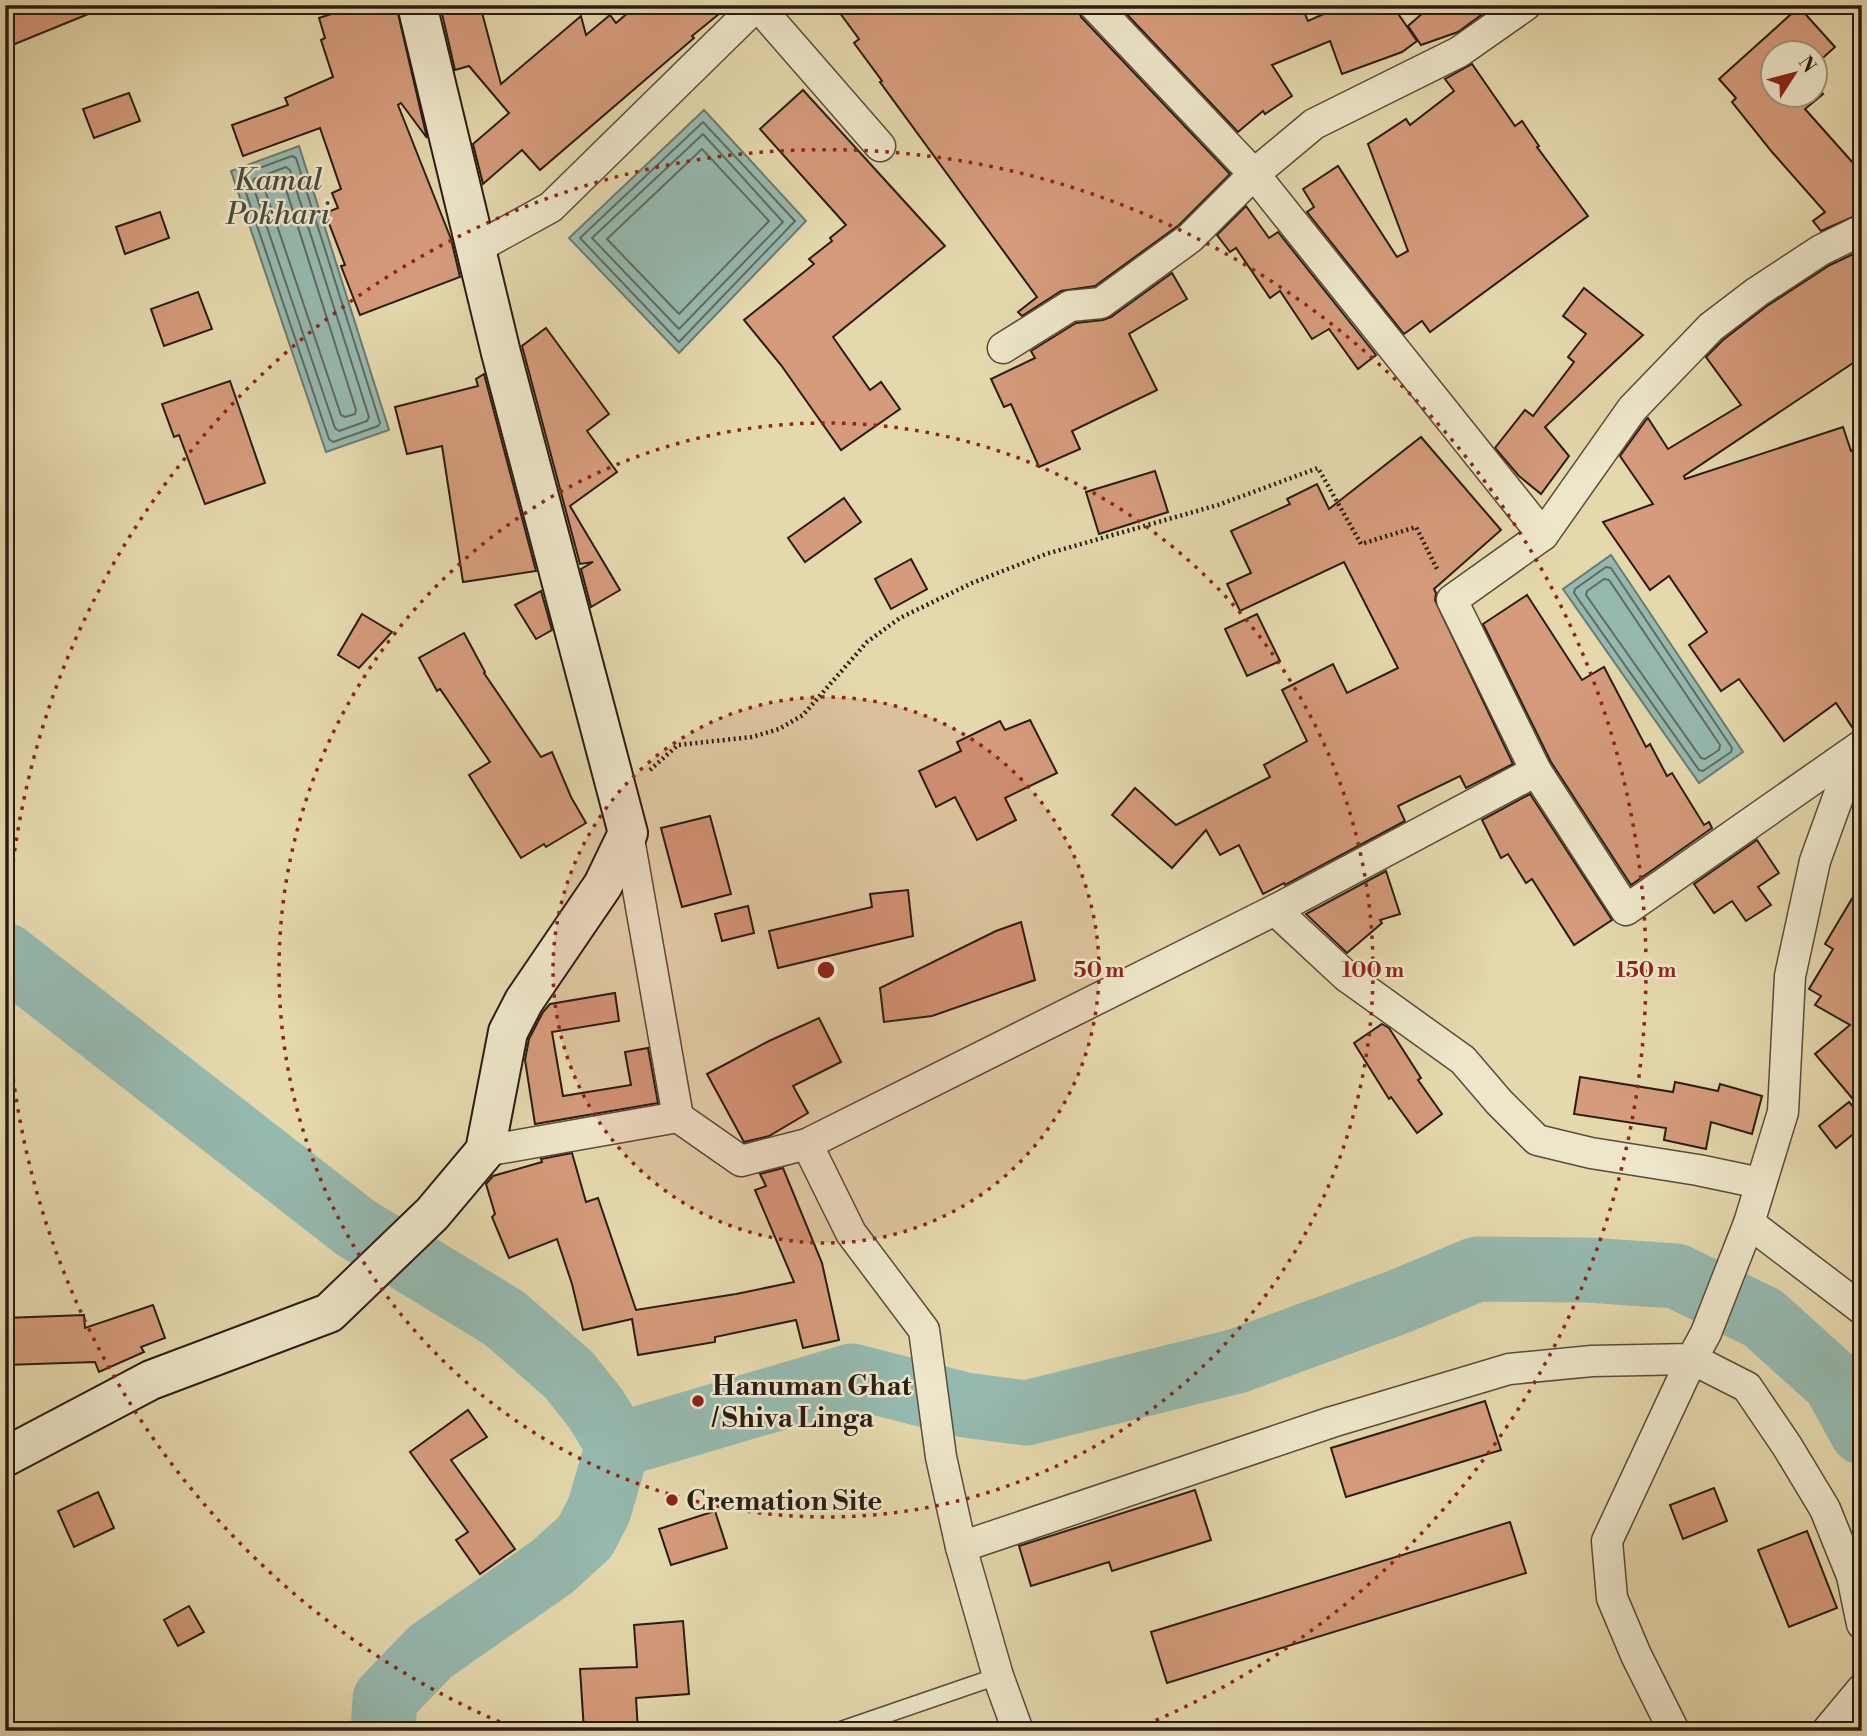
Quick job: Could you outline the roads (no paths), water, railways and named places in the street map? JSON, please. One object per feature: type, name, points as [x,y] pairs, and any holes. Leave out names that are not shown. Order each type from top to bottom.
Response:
[{"type":"main road","points":[[5,1457],[151,1380],[329,1313],[432,1214],[485,1151],[508,1032],[524,1001],[603,885],[624,815],[475,250],[417,5]]},
{"type":"street","points":[[475,250],[551,207],[757,5],[880,146]]},
{"type":"street","points":[[1094,5],[1254,174],[1543,535]]},
{"type":"street","points":[[1003,348],[1070,306],[1101,303],[1190,238],[1254,174],[1314,124],[1459,52],[1526,5]]},
{"type":"street","points":[[1862,230],[1821,250],[1757,292],[1711,327],[1632,409],[1543,535],[1452,600],[1536,771],[1626,910],[1862,745]]},
{"type":"street","points":[[1674,1731],[1636,1655],[1612,1598],[1607,1541],[1699,1346],[1749,1223],[1783,1112],[1790,976],[1815,861],[1841,789],[1862,757]]},
{"type":"street","points":[[485,1151],[678,1117],[741,1161],[807,1144],[1275,910],[1536,771]]},
{"type":"street","points":[[624,815],[678,1117]]},
{"type":"street","points":[[1275,910],[1346,976],[1463,1060],[1537,1140],[1591,1153],[1760,1183]]},
{"type":"street","points":[[807,1144],[851,1233],[923,1330],[941,1457],[961,1547],[998,1676],[1018,1731]]},
{"type":"street","points":[[1749,1223],[1862,1309]]},
{"type":"street","points":[[961,1547],[1332,1422],[1509,1369],[1699,1346],[1746,1387],[1825,1508],[1852,1576],[1862,1624]]},
{"type":"street","points":[[1827,1731],[1862,1689]]},
{"type":"lane","points":[[838,1731],[998,1676]]},
{"type":"water","points":[[704,110],[806,221],[679,353],[569,238]]},
{"type":"water","name":"Kamal Pokhari","points":[[299,146],[389,430],[326,452],[231,171]]},
{"type":"water","points":[[1611,555],[1743,752],[1699,783],[1563,589]]},
{"type":"waterway","points":[[5,955],[356,1228],[504,1318],[569,1375],[596,1409],[618,1445],[599,1510],[585,1537],[552,1567],[430,1652],[385,1699],[383,1731]]},
{"type":"waterway","points":[[618,1445],[852,1376],[965,1405],[1026,1413],[1237,1361],[1398,1302],[1477,1269],[1587,1270],[1676,1276],[1763,1318],[1835,1383],[1862,1432]]},
{"type":"place","name":"Hanuman Ghat / Shiva Linga","points":[[698,1401]]},
{"type":"place","name":"Cremation Site","points":[[672,1500]]}]
